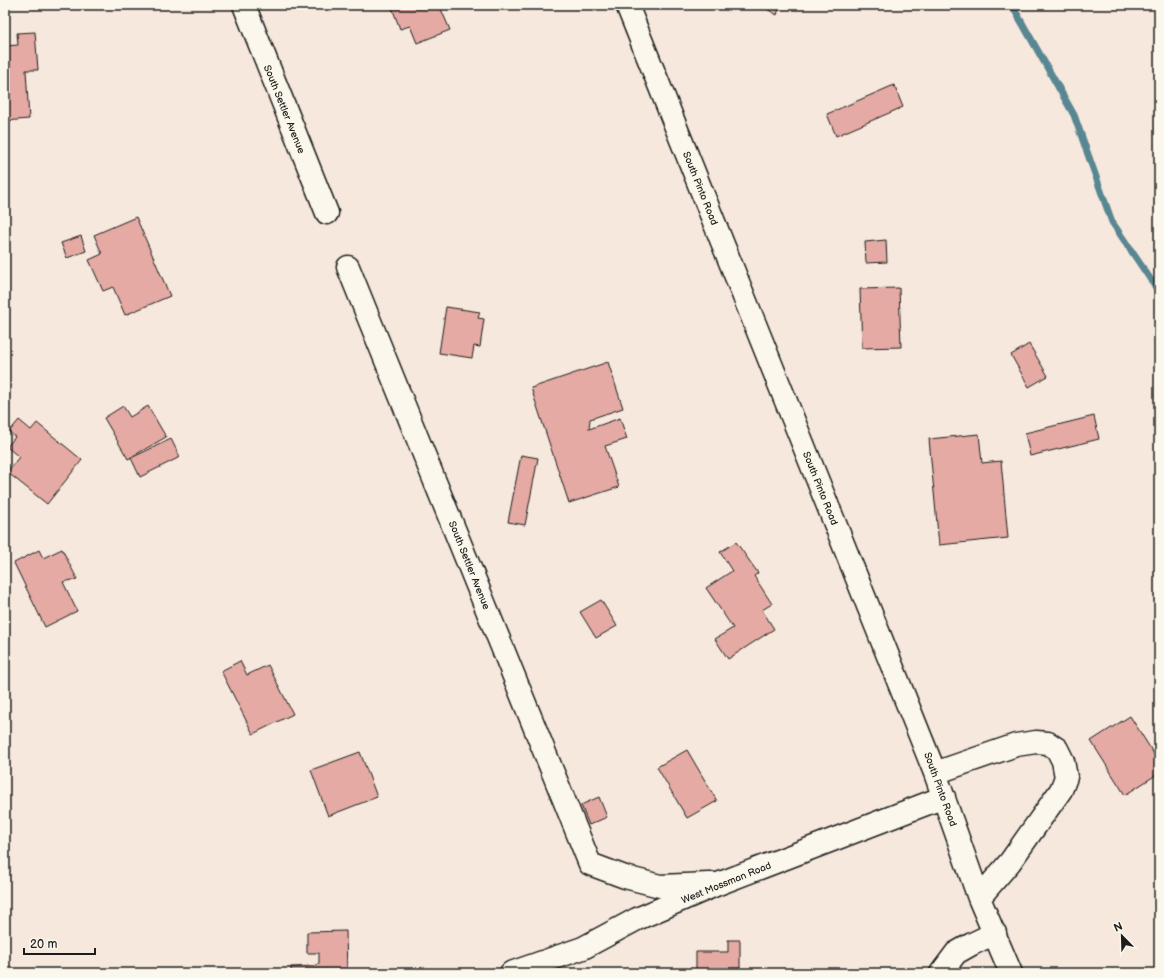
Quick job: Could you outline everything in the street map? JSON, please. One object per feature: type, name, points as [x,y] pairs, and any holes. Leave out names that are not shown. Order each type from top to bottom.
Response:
[{"type":"street","name":"South Settler Avenue","points":[[244,5],[327,213]]},
{"type":"street","name":"South Pinto Road","points":[[627,5],[935,773],[979,898],[1011,973]]},
{"type":"street","name":"South Settler Avenue","points":[[348,267],[590,864],[625,877],[660,886],[718,884]]},
{"type":"street","points":[[935,773],[1016,745],[1036,742],[1048,743],[1057,749],[1063,761],[1066,777],[1061,790],[1010,862],[979,898]]},
{"type":"street","name":"West Mossman Road","points":[[511,973],[583,948],[637,919],[718,884],[944,797]]},
{"type":"street","points":[[941,973],[956,953],[995,933]]},
{"type":"building","points":[[391,5],[450,5],[441,9],[450,30],[417,43],[410,26],[400,29]]},
{"type":"building","points":[[766,5],[780,5],[777,15],[765,8]]},
{"type":"building","points":[[35,32],[38,70],[26,70],[29,119],[5,121],[5,46],[18,45],[17,33]]},
{"type":"building","points":[[894,85],[903,107],[836,136],[827,114]]},
{"type":"building","points":[[136,217],[170,296],[125,315],[113,287],[103,291],[89,260],[102,254],[94,235]]},
{"type":"building","points":[[81,236],[86,251],[67,258],[61,243]]},
{"type":"building","points":[[886,240],[887,262],[866,263],[865,242]]},
{"type":"building","points":[[899,288],[901,347],[862,348],[860,289]]},
{"type":"building","points":[[446,307],[480,312],[478,318],[484,319],[480,347],[474,346],[472,358],[439,353]]},
{"type":"building","points":[[1029,344],[1048,376],[1029,387],[1011,355]]},
{"type":"building","points":[[608,362],[623,408],[590,419],[589,429],[620,418],[627,439],[605,446],[619,487],[569,503],[531,388]]},
{"type":"building","points":[[123,406],[130,417],[148,406],[166,437],[128,459],[104,418]]},
{"type":"building","points":[[1094,416],[1099,439],[1030,456],[1025,433]]},
{"type":"building","points":[[19,420],[31,430],[37,423],[82,460],[47,504],[7,472],[19,457],[7,447],[15,437],[9,432]]},
{"type":"building","points":[[979,434],[982,463],[1001,461],[1008,538],[939,545],[929,439]]},
{"type":"building","points":[[171,439],[180,457],[140,477],[131,458]]},
{"type":"building","points":[[521,455],[538,458],[525,525],[508,522]]},
{"type":"building","points":[[736,542],[758,573],[754,576],[772,604],[762,610],[774,629],[728,659],[715,639],[733,628],[706,588],[732,571],[720,552]]},
{"type":"building","points":[[62,549],[77,579],[63,582],[77,611],[45,627],[14,563],[39,550],[43,558]]},
{"type":"building","points":[[601,600],[617,626],[596,638],[580,612]]},
{"type":"building","points":[[240,661],[247,675],[268,665],[293,714],[253,734],[221,671]]},
{"type":"building","points":[[1130,716],[1159,762],[1159,773],[1125,795],[1091,741]]},
{"type":"building","points":[[687,750],[717,801],[687,818],[657,767]]},
{"type":"building","points":[[360,752],[377,797],[328,816],[311,770]]},
{"type":"building","points":[[599,797],[607,817],[589,825],[581,805]]},
{"type":"building","points":[[346,931],[347,973],[291,973],[291,967],[315,966],[319,963],[319,953],[307,953],[307,932]]},
{"type":"building","points":[[728,940],[740,940],[740,973],[696,973],[696,952],[728,952]]},
{"type":"waterway","points":[[1012,5],[1074,115],[1112,222],[1159,292]]}]
